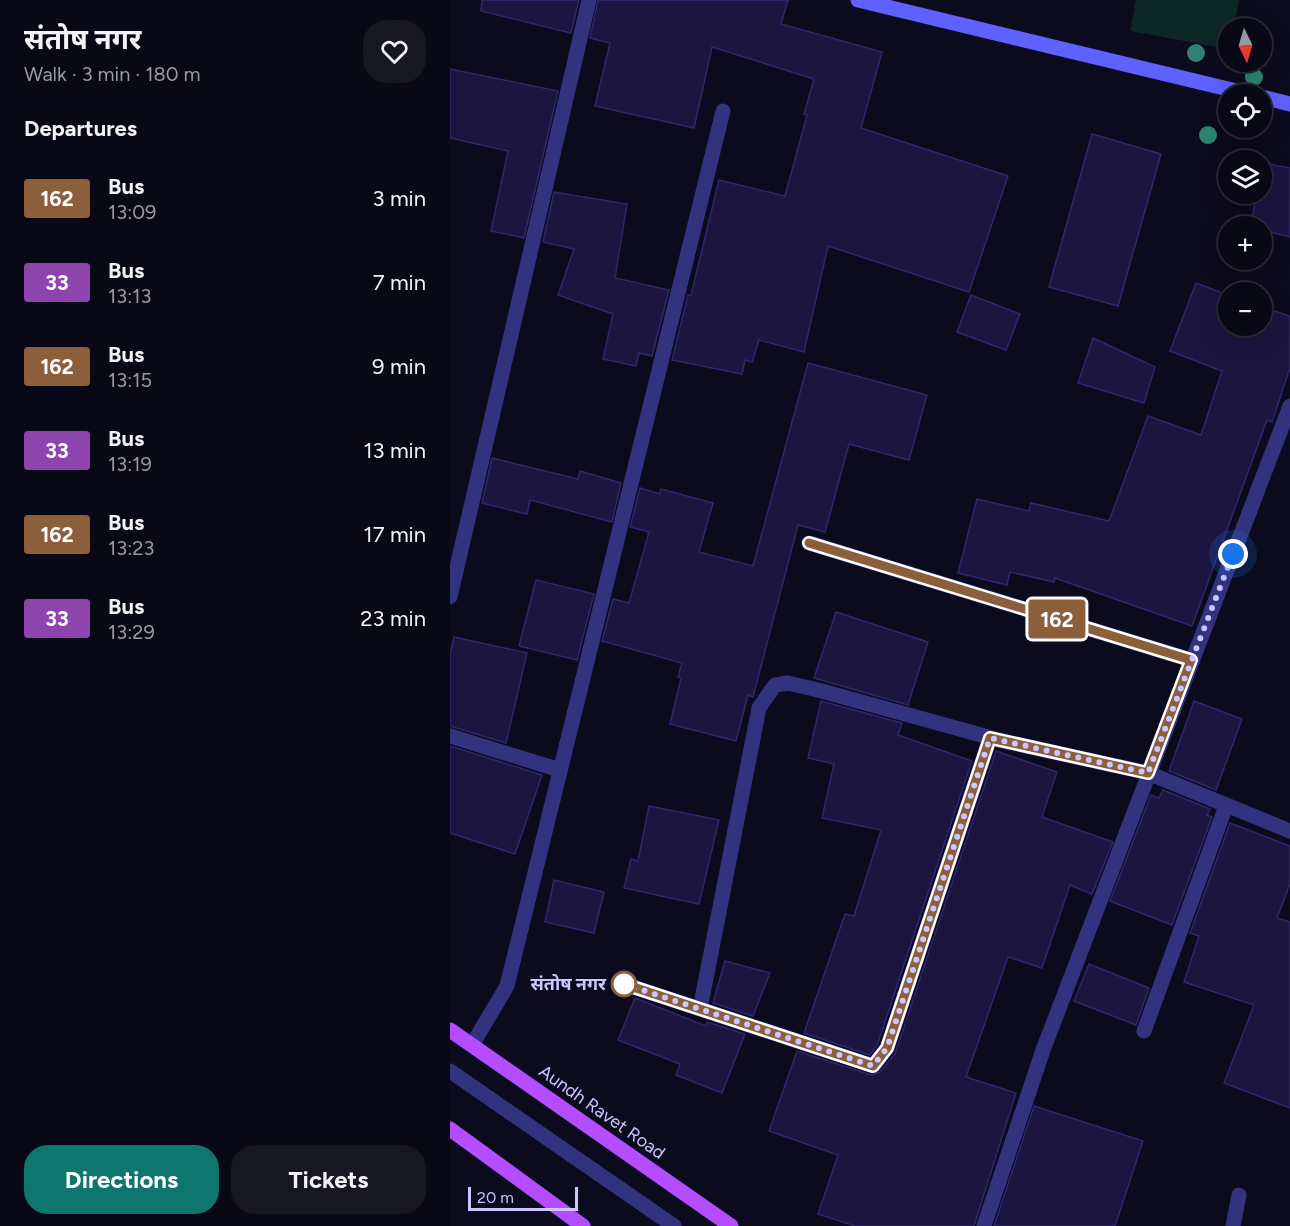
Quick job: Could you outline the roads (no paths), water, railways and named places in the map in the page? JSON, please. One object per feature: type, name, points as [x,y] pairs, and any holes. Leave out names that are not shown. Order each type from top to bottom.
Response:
[{"type":"main road","name":"Aundh Ravet Road","points":[[450,1030],[730,1226]]},
{"type":"main road","points":[[450,1129],[583,1226]]},
{"type":"street","points":[[450,597],[589,0]]},
{"type":"street","points":[[858,0],[1218,87]]},
{"type":"street","points":[[1272,100],[1290,104]]},
{"type":"street","points":[[472,1045],[507,986],[723,111]]},
{"type":"street","points":[[984,1226],[1043,1050],[1290,406]]},
{"type":"street","points":[[809,543],[1191,660]]},
{"type":"street","points":[[700,1009],[759,708],[775,685],[788,683],[818,690],[990,738],[1148,773],[1290,831]]},
{"type":"street","points":[[450,736],[560,770]]},
{"type":"street","points":[[624,984],[873,1066],[887,1048],[990,738]]},
{"type":"street","points":[[1144,1031],[1226,806]]},
{"type":"street","points":[[450,1071],[674,1226]]},
{"type":"street","points":[[1233,1226],[1239,1195]]},
{"type":"place","name":"संतोष नगर","points":[[624,984]]}]
